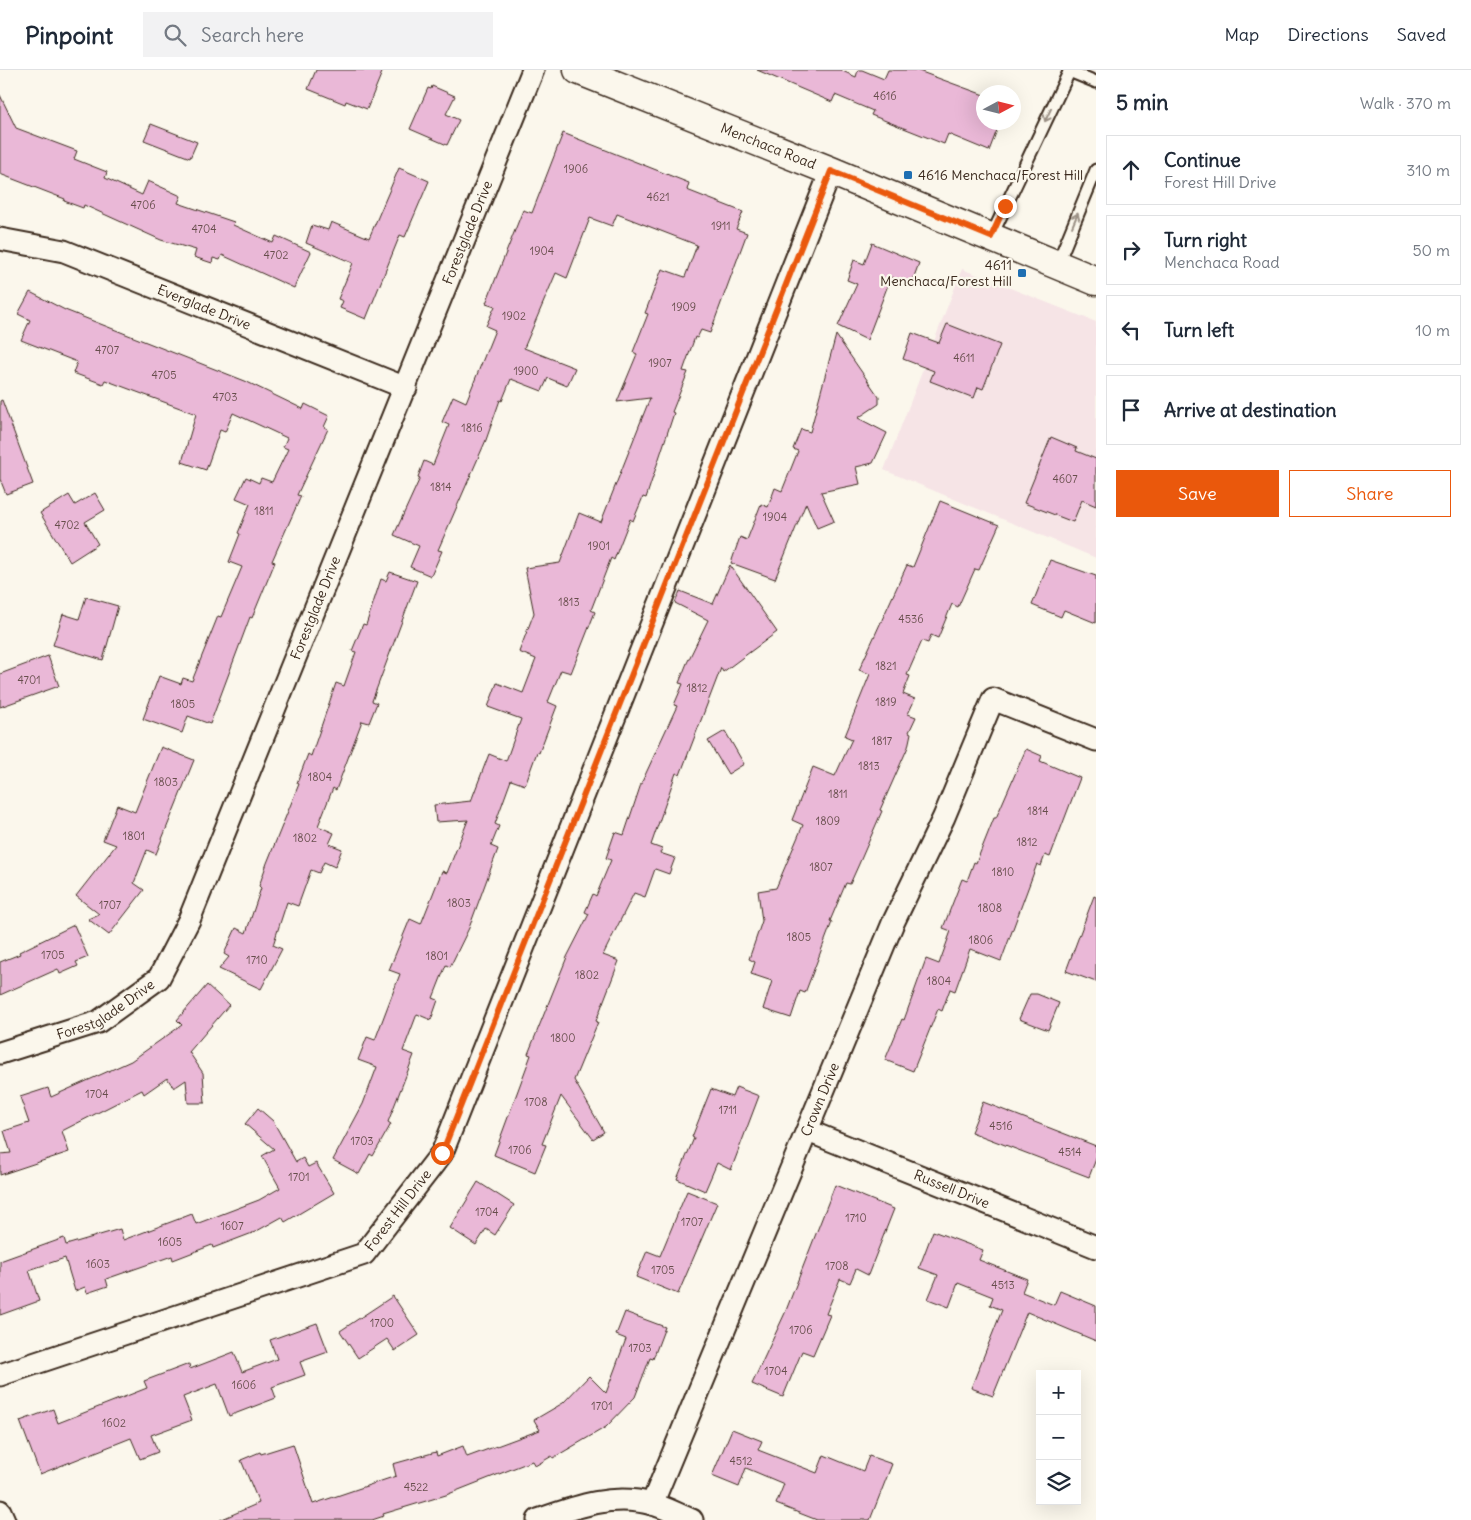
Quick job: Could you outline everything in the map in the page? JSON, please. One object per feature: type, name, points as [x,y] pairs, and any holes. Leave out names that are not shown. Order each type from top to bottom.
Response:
[{"type":"main road","name":"Menchaca Road","points":[[578,70],[831,171],[1096,281]]},
{"type":"street","name":"Forestglade Drive","points":[[0,1053],[98,1022],[159,978],[189,920],[406,388],[533,70]]},
{"type":"street","name":"Forest Hill Drive","points":[[0,1375],[364,1254],[442,1153],[831,171]]},
{"type":"street","name":"Everglade Drive","points":[[0,239],[64,251],[406,388]]},
{"type":"street","name":"Crown Drive","points":[[652,1504],[808,1132],[893,923],[944,817],[992,699],[1096,740]]},
{"type":"street","name":"Russell Drive","points":[[808,1132],[1096,1246]]},
{"type":"street","points":[[538,1520],[588,1503],[621,1499],[652,1504],[692,1520]]},
{"type":"street","points":[[0,1511],[4,1520]]},
{"type":"lane","points":[[991,237],[1069,71],[1096,82]]},
{"type":"lane","points":[[1057,265],[1096,170]]},
{"type":"shaded area","points":[[962,269],[1096,322],[1096,558],[884,470]]},
{"type":"building","points":[[316,70],[383,70],[367,109],[346,101],[345,104],[308,89]]},
{"type":"building","points":[[757,70],[840,70],[856,77],[858,70],[862,70],[884,79],[888,70],[916,70],[976,92],[976,130],[997,130],[989,151],[948,134],[944,144],[871,115],[873,111],[835,95],[832,102]]},
{"type":"building","points":[[432,86],[455,96],[446,114],[459,120],[447,145],[410,129],[428,88],[431,89]]},
{"type":"building","points":[[0,95],[16,128],[77,151],[74,159],[107,172],[105,178],[142,195],[148,181],[181,196],[178,203],[234,222],[233,225],[273,243],[276,236],[311,252],[294,288],[222,255],[220,260],[213,258],[212,263],[194,257],[196,250],[161,240],[84,205],[83,208],[64,201],[65,199],[0,174]]},
{"type":"building","points":[[151,124],[197,142],[190,158],[144,140]]},
{"type":"building","points":[[563,133],[689,183],[687,190],[743,212],[736,229],[747,233],[710,333],[701,330],[697,338],[695,337],[683,371],[688,372],[672,412],[674,413],[646,498],[643,497],[633,521],[630,519],[614,560],[611,558],[591,610],[595,612],[571,673],[561,670],[548,702],[557,706],[539,753],[537,752],[525,785],[511,780],[495,824],[499,826],[491,846],[498,849],[469,928],[450,967],[446,965],[433,998],[438,1000],[431,1020],[417,1014],[403,1051],[414,1055],[388,1122],[391,1124],[373,1156],[370,1154],[359,1174],[333,1160],[363,1104],[377,1067],[358,1060],[367,1037],[375,1040],[400,974],[389,970],[410,919],[421,924],[442,871],[447,873],[468,820],[436,822],[434,805],[471,801],[489,754],[506,761],[521,719],[488,707],[497,683],[523,693],[536,659],[519,652],[534,613],[525,568],[560,563],[579,513],[601,522],[650,398],[617,402],[637,354],[633,352],[648,314],[645,313],[662,269],[685,277],[697,245],[617,214],[612,226],[590,218],[567,278],[556,273],[524,348],[575,368],[567,386],[548,378],[542,391],[511,379],[502,401],[500,400],[486,440],[438,550],[442,551],[431,576],[410,567],[419,546],[394,535],[420,478],[418,477],[424,461],[433,465],[449,425],[442,422],[453,396],[466,402],[495,330],[486,326],[495,306],[486,303],[523,210],[532,213]]},
{"type":"building","points":[[399,168],[429,181],[405,237],[400,235],[366,319],[340,308],[343,301],[338,299],[353,263],[306,243],[312,225],[328,230],[331,222],[369,238]]},
{"type":"building","points":[[872,243],[919,263],[911,285],[891,277],[867,340],[838,326],[857,284],[847,280],[854,260],[864,264]]},
{"type":"building","points":[[30,292],[65,310],[245,381],[303,409],[305,404],[329,416],[324,427],[328,429],[297,495],[301,496],[272,561],[275,562],[252,618],[250,617],[210,724],[188,716],[182,733],[143,719],[159,676],[181,684],[183,678],[192,681],[218,616],[221,617],[242,567],[229,562],[250,504],[236,498],[246,477],[259,483],[261,478],[272,482],[288,449],[283,447],[287,438],[233,413],[225,432],[220,430],[206,470],[182,462],[196,414],[105,380],[103,384],[73,373],[77,362],[21,340],[30,320],[18,314]]},
{"type":"building","points":[[947,324],[1000,345],[983,389],[978,387],[974,398],[930,381],[934,371],[903,359],[912,333],[939,343]]},
{"type":"building","points":[[836,335],[879,397],[879,404],[858,418],[887,433],[873,463],[856,467],[860,484],[821,492],[834,521],[817,528],[806,503],[775,579],[731,563],[740,537],[747,540],[761,504],[768,507],[775,488],[782,491],[798,451],[793,449],[801,429],[810,432]]},
{"type":"building","points":[[2,400],[33,484],[6,494],[0,479],[0,401]]},
{"type":"building","points":[[1051,437],[1077,448],[1076,451],[1096,459],[1096,506],[1082,500],[1073,522],[1024,503]]},
{"type":"building","points":[[95,493],[105,510],[85,522],[98,544],[70,562],[40,513],[69,495],[75,505]]},
{"type":"building","points":[[940,501],[999,525],[979,570],[975,569],[958,607],[952,604],[938,638],[931,635],[928,643],[922,641],[907,675],[910,676],[903,694],[915,699],[908,714],[916,717],[909,732],[911,733],[908,747],[850,884],[846,883],[830,921],[832,922],[805,993],[800,991],[791,1018],[763,1009],[772,981],[751,974],[755,962],[749,959],[762,921],[758,891],[776,888],[803,825],[792,820],[813,767],[835,776],[852,739],[845,736],[870,674],[859,670],[907,565],[913,567]]},
{"type":"building","points":[[1050,560],[1096,576],[1096,623],[1064,610],[1061,617],[1032,605]]},
{"type":"building","points":[[730,565],[777,632],[723,672],[721,668],[680,775],[676,773],[651,845],[662,849],[660,853],[675,858],[669,874],[655,869],[645,897],[634,893],[603,955],[619,961],[596,1021],[598,1022],[574,1080],[604,1132],[593,1139],[561,1096],[542,1144],[546,1145],[535,1172],[494,1155],[531,1055],[528,1054],[567,957],[589,914],[585,912],[593,894],[596,896],[611,860],[606,858],[615,832],[624,835],[641,784],[677,706],[674,705],[683,684],[679,683],[708,620],[675,603],[680,591],[713,604]]},
{"type":"building","points":[[390,572],[417,581],[372,701],[377,703],[369,723],[362,721],[336,790],[333,788],[318,826],[334,833],[329,844],[342,849],[335,867],[324,862],[319,873],[311,870],[298,906],[287,902],[273,945],[282,949],[261,989],[219,969],[229,957],[224,954],[236,928],[246,933],[267,863],[299,784],[297,783],[308,754],[311,756],[336,683],[344,686],[356,652],[352,651],[363,624],[366,625],[381,579],[386,581]]},
{"type":"building","points":[[86,597],[118,606],[103,660],[53,645],[63,614],[79,619]]},
{"type":"building","points":[[48,656],[59,686],[0,707],[0,674]]},
{"type":"building","points":[[725,731],[744,764],[728,774],[708,741]]},
{"type":"building","points":[[161,747],[194,760],[156,854],[147,850],[134,883],[144,890],[109,935],[88,919],[99,914],[76,896],[116,845],[103,840],[117,805],[135,812]]},
{"type":"building","points":[[1026,749],[1042,756],[1040,761],[1080,778],[1050,857],[1045,855],[1041,866],[1037,864],[1001,961],[970,949],[955,991],[950,989],[942,1011],[938,1009],[913,1071],[885,1060],[902,1019],[904,1020],[926,959],[939,964],[951,931],[943,928],[962,879],[967,881],[974,862],[976,863],[994,818],[996,818]]},
{"type":"building","points":[[1094,896],[1096,897],[1096,982],[1066,971]]},
{"type":"building","points":[[74,925],[88,957],[76,962],[78,966],[60,974],[58,969],[0,995],[0,962],[20,954],[19,952]]},
{"type":"building","points":[[207,985],[229,1005],[189,1052],[203,1073],[205,1103],[188,1103],[186,1080],[174,1088],[167,1078],[144,1094],[142,1090],[62,1131],[69,1152],[0,1175],[0,1154],[11,1153],[4,1131],[29,1123],[20,1097],[48,1088],[51,1097],[131,1061],[182,1025],[177,1020]]},
{"type":"building","points":[[1030,994],[1037,994],[1059,1003],[1048,1030],[1019,1019]]},
{"type":"building","points":[[736,1087],[759,1096],[731,1170],[717,1163],[705,1191],[677,1179],[711,1089],[732,1097]]},
{"type":"building","points":[[983,1102],[1096,1146],[1096,1159],[1089,1177],[971,1132]]},
{"type":"building","points":[[258,1108],[273,1121],[296,1162],[303,1158],[308,1167],[316,1163],[334,1193],[285,1222],[282,1217],[255,1232],[213,1248],[212,1245],[173,1260],[172,1256],[106,1279],[108,1286],[87,1293],[85,1287],[75,1291],[65,1258],[29,1270],[39,1301],[0,1315],[0,1261],[64,1238],[66,1245],[120,1229],[123,1240],[192,1214],[196,1224],[259,1200],[280,1188],[262,1156],[274,1149],[245,1124]]},
{"type":"building","points":[[478,1182],[514,1205],[495,1235],[486,1229],[476,1245],[450,1228]]},
{"type":"building","points":[[835,1185],[894,1209],[868,1275],[856,1269],[850,1283],[840,1279],[826,1314],[830,1315],[813,1355],[802,1351],[783,1397],[752,1384],[785,1313]]},
{"type":"building","points":[[687,1191],[717,1203],[678,1294],[636,1277],[647,1251],[660,1256]]},
{"type":"building","points":[[933,1231],[983,1250],[979,1260],[1027,1279],[1022,1292],[1054,1305],[1060,1291],[1096,1306],[1096,1341],[1027,1312],[993,1396],[971,1388],[1002,1310],[990,1305],[993,1297],[958,1283],[949,1307],[928,1299],[938,1275],[919,1268]]},
{"type":"building","points":[[393,1296],[419,1335],[395,1351],[387,1339],[358,1358],[340,1331]]},
{"type":"building","points":[[625,1312],[665,1327],[653,1359],[650,1358],[635,1397],[606,1427],[553,1458],[552,1456],[535,1466],[532,1461],[446,1495],[383,1514],[384,1516],[372,1520],[220,1520],[259,1503],[241,1460],[260,1452],[261,1454],[293,1444],[313,1504],[396,1476],[393,1464],[436,1452],[437,1456],[463,1446],[467,1457],[540,1430],[534,1420],[563,1403],[589,1376],[606,1393],[626,1339],[616,1335]]},
{"type":"building","points":[[317,1323],[328,1352],[300,1362],[305,1375],[272,1387],[276,1398],[229,1416],[217,1384],[183,1397],[192,1420],[151,1435],[158,1452],[140,1459],[131,1438],[40,1474],[20,1421],[53,1409],[58,1423],[147,1388],[144,1381],[189,1364],[190,1369],[234,1352],[242,1372],[277,1359],[270,1340]]},
{"type":"building","points":[[732,1429],[762,1441],[758,1450],[817,1473],[824,1455],[863,1471],[869,1456],[892,1464],[870,1520],[817,1520],[776,1504],[784,1484],[746,1468],[739,1487],[712,1476]]},
{"type":"place","name":"4616 Menchaca/Forest Hill","points":[[908,175]]},
{"type":"place","name":"4611 Menchaca/Forest Hill","points":[[1022,273]]},
{"type":"route","points":[[442,1153],[831,171],[991,237],[1005,206]]}]
